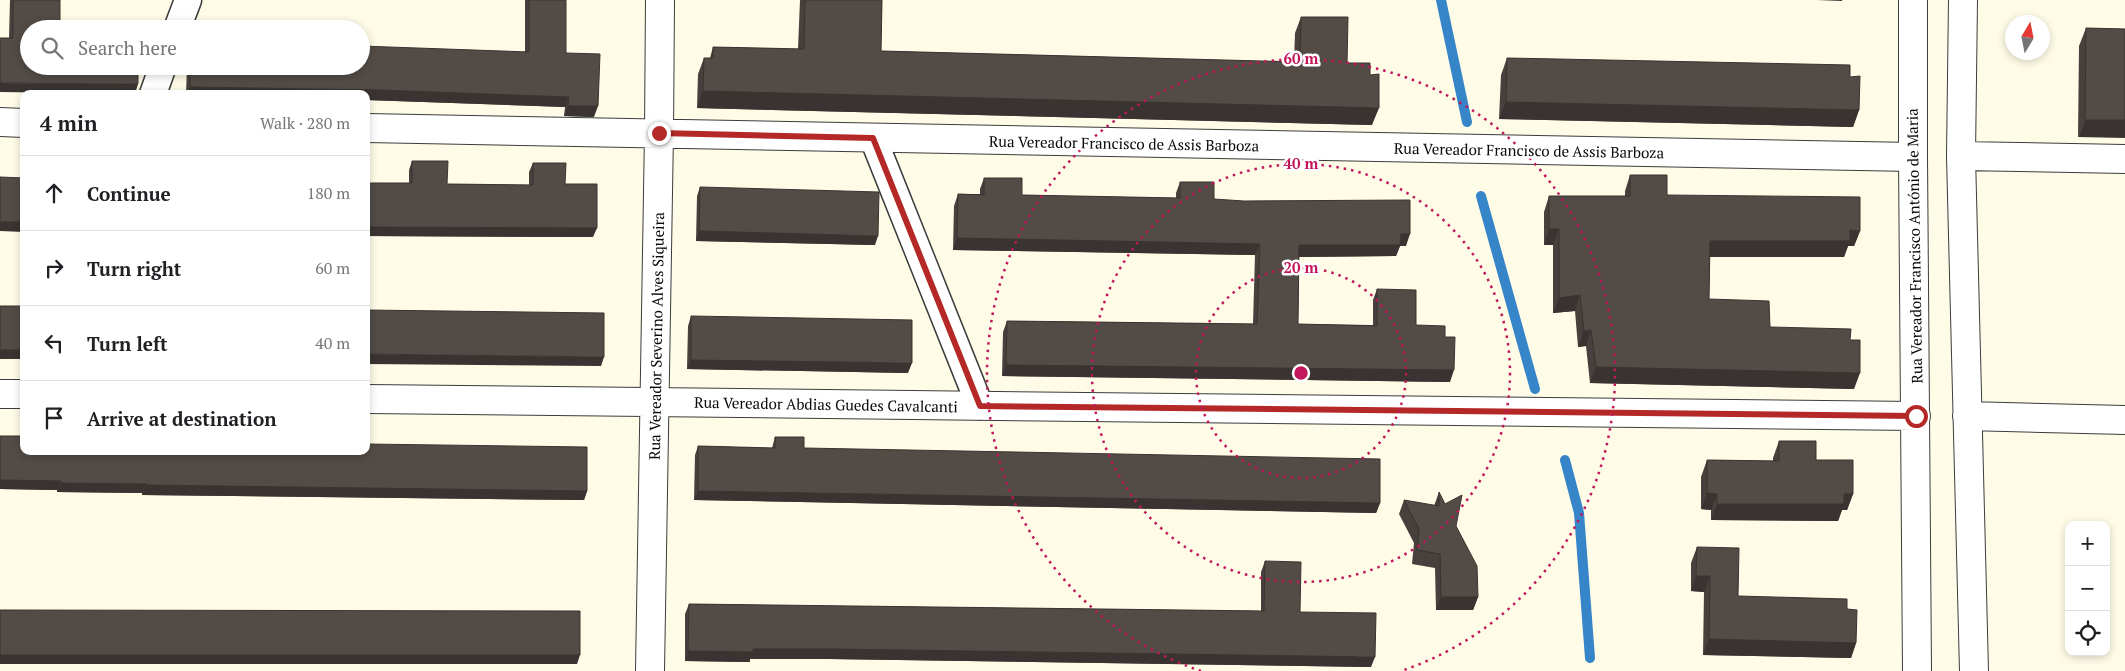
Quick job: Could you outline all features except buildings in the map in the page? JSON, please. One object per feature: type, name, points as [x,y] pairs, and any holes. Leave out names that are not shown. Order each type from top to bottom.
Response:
[{"type":"street","points":[[180,20],[188,0]]},
{"type":"street","name":"Rua Vereador Severino Alves Siqueira","points":[[650,671],[660,0]]},
{"type":"street","name":"Rua Vereador Francisco António de Maria","points":[[1913,0],[1917,671]]},
{"type":"street","points":[[1963,0],[1961,156],[1974,671]]},
{"type":"street","points":[[154,90],[160,75]]},
{"type":"street","points":[[0,122],[20,122]]},
{"type":"street","name":"Rua Vereador Francisco de Assis Barboza","points":[[370,128],[1913,157]]},
{"type":"street","points":[[873,138],[980,406]]},
{"type":"street","points":[[1961,156],[2125,159]]},
{"type":"street","points":[[0,394],[20,394]]},
{"type":"street","name":"Rua Vereador Abdias Guedes Cavalcanti","points":[[370,399],[1916,416]]},
{"type":"street","points":[[1967,416],[2125,420]]},
{"type":"waterway","points":[[1441,0],[1467,122]]},
{"type":"waterway","points":[[1481,196],[1535,389]]},
{"type":"waterway","points":[[1565,460],[1579,513],[1590,658]]},
{"type":"route","points":[[659,133],[873,138],[980,406],[1916,416]]}]
